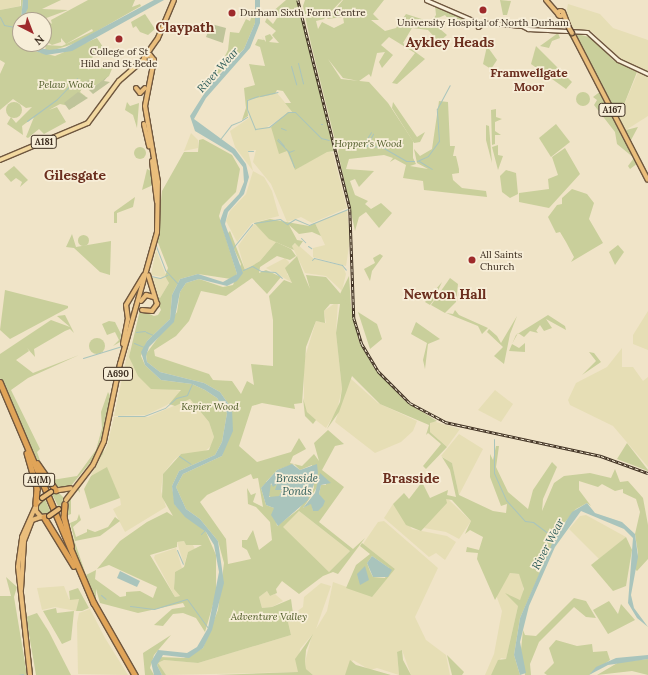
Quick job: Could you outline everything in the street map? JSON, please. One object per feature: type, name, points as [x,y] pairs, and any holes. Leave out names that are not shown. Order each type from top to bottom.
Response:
[{"type":"highway","points":[[144,58],[151,49],[174,0]]},
{"type":"highway","name":"A167","points":[[546,0],[560,13],[572,33],[648,180]]},
{"type":"highway","points":[[147,64],[153,62],[151,49]]},
{"type":"highway","points":[[144,58],[151,56]]},
{"type":"highway","name":"A690","points":[[22,618],[22,548],[31,522],[49,516],[59,509],[93,465],[103,444],[135,314],[151,261],[159,196],[146,123],[147,64],[144,58]]},
{"type":"highway","name":"A690","points":[[31,675],[22,618],[19,555],[35,506],[42,498],[56,491],[70,489],[81,477],[100,448],[122,352],[146,272],[157,210],[155,176],[143,116],[153,62]]},
{"type":"highway","points":[[136,88],[140,93],[147,91]]},
{"type":"highway","points":[[135,314],[143,297],[152,295],[155,306],[143,310],[152,311],[157,304],[148,281],[151,261]]},
{"type":"highway","points":[[122,352],[128,319],[126,305],[146,272]]},
{"type":"highway","name":"A1(M)","points":[[0,382],[95,608],[134,675]]},
{"type":"highway","name":"A1(M)","points":[[0,387],[25,442]]},
{"type":"highway","points":[[25,442],[56,491],[65,502],[64,519],[79,572]]},
{"type":"highway","points":[[25,442],[37,486],[35,506],[79,572]]},
{"type":"main road","points":[[426,0],[477,23],[587,32],[618,60],[648,74]]},
{"type":"main road","name":"A181","points":[[0,160],[88,123],[119,82],[144,58]]},
{"type":"main road","points":[[138,64],[147,64]]},
{"type":"shaded area","points":[[0,0],[20,0],[20,6],[0,10]]},
{"type":"shaded area","points":[[568,4],[600,14],[613,28],[648,40],[648,72],[624,62],[592,32],[572,28],[566,14]]},
{"type":"shaded area","points":[[638,72],[648,75],[648,116],[626,130],[619,117]]},
{"type":"shaded area","points":[[277,93],[293,112],[267,127],[271,127],[276,135],[279,153],[287,150],[295,170],[327,151],[333,153],[347,208],[312,223],[301,217],[287,222],[271,184],[253,162],[256,150],[248,151],[253,171],[235,147],[230,131],[249,118],[247,100]]},
{"type":"shaded area","points":[[191,133],[198,140],[198,148],[184,151]]},
{"type":"shaded area","points":[[253,171],[264,177],[272,191],[279,216],[252,223],[237,242],[226,221],[230,211],[246,194]]},
{"type":"shaded area","points":[[347,210],[350,240],[346,266],[313,257],[313,248],[325,245],[315,223]]},
{"type":"shaded area","points":[[254,224],[276,242],[260,261],[245,270],[238,246]]},
{"type":"shaded area","points":[[296,243],[314,259],[343,266],[346,274],[342,291],[326,276],[305,273],[292,246]]},
{"type":"shaded area","points":[[156,250],[169,283],[160,298],[150,283],[151,277],[163,277],[151,275]]},
{"type":"shaded area","points":[[285,258],[289,262],[287,274],[293,283],[266,268]]},
{"type":"shaded area","points":[[338,301],[336,333],[342,389],[337,410],[326,428],[308,414],[304,405],[304,360],[316,321],[326,323],[324,311]]},
{"type":"shaded area","points":[[648,311],[648,350],[633,344],[633,335]]},
{"type":"shaded area","points":[[129,346],[133,366],[149,386],[182,391],[167,405],[146,415],[114,416]]},
{"type":"shaded area","points":[[622,348],[622,367],[633,367],[643,381],[648,377],[648,467],[613,426],[570,405],[568,400],[576,383],[607,367]]},
{"type":"shaded area","points":[[350,378],[378,403],[417,421],[413,431],[401,442],[375,453],[335,422]]},
{"type":"shaded area","points":[[495,390],[513,404],[501,422],[478,410]]},
{"type":"shaded area","points":[[190,399],[209,422],[214,437],[212,445],[203,453],[181,454],[174,460],[163,474],[161,491],[166,507],[125,532],[113,509],[121,505],[120,498],[91,475],[107,446],[114,417],[148,417]]},
{"type":"shaded area","points":[[430,422],[436,422],[460,429],[447,447],[430,432]]},
{"type":"shaded area","points":[[459,434],[483,449],[459,495],[452,463],[441,456]]},
{"type":"shaded area","points":[[447,498],[471,521],[459,539],[446,532],[424,528]]},
{"type":"shaded area","points":[[393,504],[412,529],[447,536],[456,542],[445,560],[436,553],[429,557],[384,518]]},
{"type":"shaded area","points":[[299,511],[350,551],[329,572],[282,527]]},
{"type":"shaded area","points":[[586,515],[626,537],[599,559],[569,529],[580,516]]},
{"type":"shaded area","points":[[384,521],[438,568],[415,617],[426,640],[446,655],[450,675],[411,675],[402,650],[397,653],[399,675],[377,668],[370,670],[353,660],[345,675],[313,675],[306,669],[305,662],[312,635],[300,649],[298,672],[166,675],[159,668],[158,663],[164,660],[198,663],[291,635],[288,622],[294,621],[292,615],[303,607],[304,597],[321,583],[331,586],[316,629],[327,611],[333,582],[372,596],[395,569],[363,544],[378,522]]},
{"type":"shaded area","points":[[184,541],[186,545],[192,543],[195,549],[188,552],[184,565],[177,542]]},
{"type":"shaded area","points":[[176,548],[182,568],[175,572],[174,584],[180,596],[175,597],[154,558],[155,555]]},
{"type":"shaded area","points":[[510,573],[519,574],[522,579],[524,593],[520,600],[516,599],[518,606],[506,659],[501,658],[491,675],[485,675],[494,654],[502,611],[496,595]]},
{"type":"shaded area","points":[[64,586],[69,599],[79,599],[76,611],[55,607],[42,610],[37,588]]},
{"type":"shaded area","points":[[267,591],[270,596],[275,594],[283,601],[272,607],[262,608],[259,597]]},
{"type":"shaded area","points":[[90,609],[105,638],[128,675],[78,674],[77,623],[79,613]]},
{"type":"green space","name":"Pelaw Wood","points":[[21,0],[23,0],[22,12],[12,12],[12,52],[38,52],[55,56],[97,38],[103,47],[85,65],[89,70],[90,63],[96,61],[96,68],[114,64],[109,76],[92,88],[87,86],[91,79],[81,83],[84,85],[80,92],[85,96],[74,107],[60,104],[49,110],[57,107],[66,122],[44,134],[39,129],[28,138],[26,137],[34,117],[22,126],[23,135],[7,124],[11,117],[16,123],[32,107],[26,108],[13,99],[0,110],[0,74],[5,63],[0,60],[0,10],[21,6]]},
{"type":"green space","points":[[28,0],[61,0],[42,9],[68,10],[52,16],[52,12],[26,12]]},
{"type":"green space","points":[[88,0],[135,0],[132,7],[140,4],[141,6],[76,43],[54,50],[52,50],[52,45],[62,46],[93,31],[92,29],[66,44],[61,38],[61,42],[52,45],[52,19]]},
{"type":"green space","points":[[286,0],[298,0],[335,151],[327,152],[295,170],[287,151],[279,154],[271,127],[288,112],[293,113],[285,103],[291,103],[283,91],[277,90],[275,94],[247,100],[248,116],[242,120],[246,108],[244,88],[255,85],[249,64],[265,66],[260,47],[255,45],[258,39],[264,40],[261,36],[266,42],[265,36],[270,34],[273,38],[269,42],[279,43],[272,35],[276,31],[265,22],[267,18],[273,24],[277,18],[271,13]]},
{"type":"green space","name":"Hopper's Wood","points":[[305,0],[342,0],[324,19],[316,21],[318,29],[322,22],[334,28],[344,23],[343,17],[327,19],[343,0],[384,0],[373,14],[379,20],[371,20],[385,31],[396,28],[406,14],[431,22],[436,15],[435,5],[473,23],[470,28],[454,17],[450,21],[445,15],[436,19],[433,23],[447,35],[439,42],[428,30],[412,28],[403,43],[425,59],[397,84],[392,83],[415,53],[389,37],[381,45],[393,55],[382,68],[379,62],[385,52],[377,53],[371,77],[369,74],[359,81],[369,82],[388,103],[413,141],[413,158],[416,164],[410,166],[428,169],[417,163],[414,149],[420,156],[432,149],[439,101],[448,102],[450,146],[455,146],[453,156],[456,156],[459,169],[459,173],[452,174],[453,180],[462,188],[486,191],[487,197],[424,190],[423,181],[403,178],[406,165],[395,159],[390,162],[393,158],[384,155],[349,159],[346,169],[374,171],[359,187],[355,179],[350,181],[355,195],[368,201],[365,204],[371,209],[381,203],[392,213],[379,228],[366,212],[359,217],[355,231],[338,152],[340,144],[335,140],[311,44],[303,6]],"holes":[[[328,59],[343,78],[358,81],[341,79]]]},
{"type":"green space","points":[[500,0],[511,1],[507,15],[503,15]]},
{"type":"green space","points":[[145,14],[155,29],[148,35],[140,32],[136,26],[133,28],[131,22]]},
{"type":"green space","points":[[252,15],[256,15],[255,23],[244,49],[214,78],[228,50],[230,32],[239,33],[246,19],[250,21]]},
{"type":"green space","points":[[211,24],[226,28],[223,43],[206,37]]},
{"type":"green space","points":[[567,32],[573,37],[608,103],[613,117],[638,163],[630,169],[628,166],[634,158],[617,144],[615,132],[594,105],[597,100],[593,97],[601,91]]},
{"type":"green space","points":[[558,33],[560,38],[552,41],[549,48],[540,46]]},
{"type":"green space","points":[[573,33],[593,38],[613,60],[637,72],[619,117],[626,130],[638,127],[630,142]]},
{"type":"green space","points":[[487,46],[497,60],[491,69],[483,64]]},
{"type":"green space","points":[[536,46],[572,82],[566,89],[531,64]]},
{"type":"green space","points":[[108,76],[104,81],[110,82],[93,94],[81,82],[92,79],[87,86],[91,89]]},
{"type":"green space","points":[[78,92],[88,98],[69,110],[64,103]]},
{"type":"green space","points":[[583,92],[588,94],[590,99],[588,104],[583,106],[578,104],[576,99],[578,94]]},
{"type":"green space","points":[[14,102],[21,107],[22,110],[17,117],[14,118],[7,113],[6,110],[11,103]]},
{"type":"green space","points":[[127,102],[130,106],[139,103],[137,128],[133,115],[125,110]]},
{"type":"green space","points":[[393,102],[417,137],[425,132],[420,142],[414,143],[392,108]]},
{"type":"green space","points":[[496,109],[496,117],[502,119],[495,122],[495,131],[501,135],[495,135],[495,144],[492,145],[491,110]]},
{"type":"green space","points":[[556,124],[570,142],[551,157],[539,138]]},
{"type":"green space","points":[[486,125],[489,126],[492,163],[486,140]]},
{"type":"green space","name":"Kepier Wood","points":[[203,139],[232,155],[240,169],[236,192],[222,206],[219,216],[237,274],[231,279],[198,274],[180,279],[172,295],[170,319],[147,341],[141,356],[145,365],[161,380],[192,384],[205,390],[217,398],[227,413],[222,442],[215,455],[179,471],[172,486],[175,505],[206,532],[216,555],[216,594],[205,632],[196,618],[183,613],[173,614],[163,626],[154,625],[172,609],[185,607],[183,603],[138,613],[100,603],[96,589],[96,604],[74,551],[66,517],[86,575],[96,570],[95,579],[120,597],[126,596],[126,592],[140,591],[153,598],[157,587],[109,565],[97,569],[120,541],[147,522],[167,512],[173,516],[162,497],[163,474],[181,454],[209,450],[214,437],[209,422],[190,399],[175,406],[169,404],[181,390],[151,389],[138,376],[129,357],[140,310],[154,316],[158,315],[161,310],[154,293],[160,298],[169,283],[165,276],[168,268],[157,240],[162,191],[184,152],[198,152],[199,140]],"holes":[[[184,541],[186,545],[202,545],[188,552],[184,567],[175,572],[174,589],[180,596],[175,597],[150,555],[177,547],[177,542]]]},
{"type":"green space","points":[[498,145],[498,155],[503,156],[498,170],[492,147]]},
{"type":"green space","points":[[138,147],[142,147],[146,153],[142,159],[138,159],[134,155],[134,151]]},
{"type":"green space","points":[[565,148],[580,174],[549,208],[519,202],[519,193],[549,189],[548,179],[558,175],[552,157]]},
{"type":"green space","points":[[14,166],[28,180],[20,187],[22,182],[16,178],[11,182],[4,174]]},
{"type":"green space","points":[[147,169],[151,171],[153,185],[142,190]]},
{"type":"green space","points":[[506,170],[516,173],[518,194],[510,198],[502,192],[500,176]]},
{"type":"green space","points":[[572,189],[587,194],[594,203],[589,219],[603,243],[571,262],[574,257],[560,232],[556,233],[548,217],[557,205],[562,204],[562,198]]},
{"type":"green space","points":[[135,197],[133,207],[117,213],[117,223],[114,223],[114,212]]},
{"type":"green space","points":[[270,219],[309,226],[315,223],[321,236],[312,232],[299,234],[289,225],[297,240],[303,241],[299,247],[295,243],[292,246],[294,250],[269,239],[254,223]]},
{"type":"green space","name":"Adventure Valley","points":[[230,231],[245,270],[260,261],[276,242],[291,249],[296,256],[290,260],[277,256],[260,267],[259,273],[266,270],[281,277],[267,294],[252,278],[226,296],[201,291],[189,321],[176,336],[154,350],[155,356],[209,374],[213,380],[232,381],[241,394],[247,381],[254,385],[251,364],[273,366],[273,320],[269,296],[284,280],[292,283],[285,268],[297,256],[310,289],[306,275],[326,277],[351,306],[359,341],[374,368],[405,401],[437,421],[430,423],[430,432],[447,447],[426,469],[423,466],[441,444],[428,433],[426,435],[429,425],[380,404],[352,376],[339,412],[327,429],[340,402],[342,389],[336,333],[340,304],[330,304],[324,311],[325,323],[316,321],[306,347],[302,403],[294,404],[295,409],[262,403],[252,406],[239,446],[257,462],[291,452],[299,438],[306,449],[293,456],[290,463],[294,464],[302,466],[314,454],[319,461],[314,443],[328,430],[344,444],[335,446],[322,470],[344,487],[319,522],[353,549],[365,538],[338,574],[333,572],[323,576],[299,594],[282,581],[276,589],[277,593],[270,596],[267,591],[259,597],[262,608],[272,607],[291,599],[294,621],[288,622],[291,635],[198,663],[164,660],[158,663],[166,675],[162,675],[157,665],[160,657],[184,658],[203,648],[218,610],[224,563],[218,541],[200,519],[186,509],[176,487],[183,474],[222,456],[232,409],[220,392],[204,383],[160,372],[147,362],[146,354],[177,312],[180,292],[186,283],[199,279],[223,287],[233,285],[241,264],[227,234]],"holes":[[[294,464],[300,470],[312,465],[314,488],[299,509],[277,526],[274,508],[266,505],[261,488],[266,483],[266,489],[269,485],[266,482],[277,470]],[[251,474],[253,479],[258,478],[263,507],[253,502],[256,493],[251,495],[247,488],[248,504],[256,507],[270,522],[272,540],[259,550],[253,530],[247,540],[242,540],[242,547],[247,550],[251,559],[228,564],[226,539],[200,502],[207,495]],[[324,477],[326,485],[321,485],[319,494],[322,505],[313,511],[312,503],[303,508]],[[299,511],[350,551],[329,572],[283,527]]]},
{"type":"green space","points":[[72,234],[76,247],[111,241],[110,275],[100,272],[74,248],[66,247]]},
{"type":"green space","points":[[83,234],[87,236],[89,240],[87,244],[83,246],[79,244],[77,240],[79,236]]},
{"type":"green space","points":[[618,245],[624,252],[615,265],[609,252]]},
{"type":"green space","points":[[380,254],[383,256],[372,271],[370,281],[364,269],[375,263],[373,258]]},
{"type":"green space","points":[[349,276],[351,306],[349,306],[340,294]]},
{"type":"green space","points":[[450,278],[458,284],[456,302],[445,313],[431,305]]},
{"type":"green space","points":[[442,282],[430,305],[425,302]]},
{"type":"green space","points":[[5,290],[68,306],[68,308],[10,339],[0,330]]},
{"type":"green space","points":[[455,310],[459,315],[488,328],[482,334],[478,326],[446,313],[453,314]]},
{"type":"green space","points":[[358,312],[377,324],[382,339],[370,349]]},
{"type":"green space","points":[[65,315],[74,333],[70,329],[65,331],[34,349],[35,357],[27,348],[29,351],[16,360],[33,373],[79,355],[28,378],[11,390],[40,449],[37,452],[43,469],[52,480],[77,476],[96,450],[102,428],[101,412],[108,392],[110,396],[105,428],[94,458],[70,487],[56,489],[40,465],[27,441],[0,378],[0,354],[51,320],[70,327],[57,316]]},
{"type":"green space","points":[[548,315],[565,326],[566,330],[546,319],[552,328],[544,331],[540,325],[536,331],[538,333],[530,331],[524,337],[519,333]]},
{"type":"green space","points":[[517,316],[510,334],[504,364],[494,356],[503,347],[487,332],[489,329],[497,336],[501,343]]},
{"type":"green space","points":[[109,321],[115,322],[121,334],[120,342],[113,346],[119,340],[115,332],[107,335],[102,324]]},
{"type":"green space","points":[[416,322],[440,339],[428,344],[425,369],[423,360],[427,343],[411,334]]},
{"type":"green space","points":[[97,338],[103,340],[105,346],[103,352],[97,354],[91,352],[89,346],[91,340]]},
{"type":"green space","points":[[525,343],[525,352],[509,351],[512,344],[519,348]]},
{"type":"green space","points":[[589,352],[594,353],[601,362],[582,375],[596,361]]},
{"type":"green space","points":[[117,389],[103,454],[85,480],[101,452]]},
{"type":"green space","points":[[303,398],[307,412],[316,420],[313,424],[305,416]]},
{"type":"green space","points":[[627,443],[648,470],[648,471],[617,459]]},
{"type":"green space","points":[[496,446],[499,446],[496,467],[508,492],[528,509],[533,490],[552,462],[557,467],[543,499],[542,511],[554,483],[564,476],[590,473],[611,478],[615,469],[620,482],[628,481],[643,498],[648,525],[648,559],[637,571],[634,568],[638,553],[635,534],[640,512],[636,499],[623,493],[623,489],[615,491],[602,484],[598,487],[579,481],[579,490],[591,506],[587,503],[576,509],[560,528],[520,618],[514,655],[520,675],[491,675],[498,660],[506,659],[518,606],[505,593],[520,600],[524,589],[519,574],[510,573],[495,600],[477,559],[478,553],[466,552],[467,547],[479,550],[483,537],[470,530],[465,534],[471,521],[452,500],[446,499],[447,503],[421,531],[406,525],[393,504],[404,493],[409,499],[422,482],[430,498],[448,490],[447,495],[456,497],[450,470],[442,457],[452,463],[459,495],[493,511],[506,513],[507,504],[501,506],[490,477],[490,454],[493,460]]},
{"type":"green space","points":[[107,467],[120,498],[90,509],[84,489],[91,476]]},
{"type":"green space","points":[[274,484],[279,486],[281,491],[279,496],[274,498],[269,496],[267,491],[269,486]]},
{"type":"green space","points":[[76,488],[79,488],[80,493],[78,490],[71,494],[71,514],[66,516],[65,511],[69,494]]},
{"type":"green space","points":[[58,492],[65,499],[59,508],[52,494]]},
{"type":"green space","points":[[45,499],[51,513],[42,515],[37,511],[37,504]]},
{"type":"green space","points":[[79,514],[81,520],[73,527],[76,537],[87,532],[87,529],[95,532],[108,527],[115,517],[120,521],[100,536],[75,541],[70,523],[77,520]]},
{"type":"green space","points":[[626,537],[632,550],[626,586],[613,591],[591,565]]},
{"type":"green space","points":[[362,543],[395,569],[372,597],[346,588],[356,565],[370,554],[360,546]],"holes":[[[372,556],[389,568],[385,578],[373,577],[367,563]]]},
{"type":"green space","points":[[6,577],[17,587],[14,597],[27,675],[0,675],[0,596],[11,596]]},
{"type":"green space","points":[[78,588],[89,608],[82,611],[76,611],[79,599],[70,600],[69,591]]},
{"type":"green space","points":[[574,598],[586,601],[596,618],[586,617],[574,607],[539,642],[530,664],[531,675],[525,675],[521,650],[523,630],[525,635],[536,636]]},
{"type":"green space","points":[[609,601],[618,614],[621,604],[635,620],[608,634],[593,610]]},
{"type":"green space","points":[[56,608],[57,613],[74,611],[71,640],[62,644],[43,611]]},
{"type":"green space","points":[[37,613],[49,632],[71,675],[36,675],[26,617]]},
{"type":"green space","points":[[313,634],[306,650],[305,662],[306,669],[313,675],[216,675],[298,672],[295,659]]},
{"type":"green space","points":[[171,635],[154,655],[150,668],[154,675],[145,675],[143,653]]},
{"type":"green space","points":[[556,640],[577,646],[592,644],[593,652],[607,651],[610,660],[589,675],[547,675],[544,673],[554,663],[549,648]]},
{"type":"green space","points":[[402,650],[403,660],[411,675],[399,675],[397,652]]},
{"type":"green space","points":[[447,655],[464,672],[462,675],[452,675]]},
{"type":"green space","points":[[648,659],[648,675],[632,671],[597,675],[619,662]]},
{"type":"green space","points":[[350,660],[356,665],[391,675],[345,675]]},
{"type":"water","points":[[23,0],[28,0],[26,12],[22,12]]},
{"type":"water","points":[[154,0],[164,0],[72,51],[46,55],[38,52],[52,52],[52,50],[65,48]]},
{"type":"water","points":[[255,0],[260,0],[260,23],[250,48],[206,98],[194,119],[235,149],[246,164],[249,177],[244,194],[228,212],[225,224],[243,273],[237,281],[227,286],[199,279],[186,283],[180,292],[174,322],[149,347],[146,356],[147,362],[160,372],[204,383],[220,392],[232,409],[233,431],[222,456],[183,474],[176,487],[186,509],[200,519],[218,541],[224,583],[212,630],[203,648],[189,658],[163,655],[157,665],[162,675],[154,675],[151,662],[158,650],[187,653],[197,647],[208,628],[219,572],[214,545],[206,532],[185,517],[174,504],[172,486],[179,471],[215,455],[222,442],[227,413],[217,398],[205,390],[192,384],[161,380],[145,365],[141,352],[147,341],[170,319],[172,295],[180,279],[198,274],[223,282],[237,274],[220,221],[224,210],[239,194],[244,182],[243,167],[232,153],[195,131],[190,116],[209,86],[244,49],[255,23]]},
{"type":"water","name":"Brasside Ponds","points":[[292,464],[300,470],[317,464],[318,473],[308,500],[278,526],[271,515],[274,508],[266,505],[261,488],[277,470]],"holes":[[[271,483],[273,487],[277,484],[275,490],[282,490],[279,496],[269,497]]]},
{"type":"water","name":"Brasside Ponds","points":[[320,473],[331,483],[321,485],[319,494],[325,501],[323,506],[318,511],[313,511],[311,504],[303,508],[315,493]]},
{"type":"water","points":[[587,503],[595,513],[622,522],[635,534],[638,557],[631,595],[634,608],[648,627],[637,618],[628,603],[633,538],[624,529],[581,511],[555,547],[529,606],[520,642],[526,673],[520,675],[514,655],[520,618],[554,539],[572,512]]},
{"type":"water","points":[[372,556],[392,570],[388,577],[373,577],[367,563]]},
{"type":"water","points":[[365,566],[369,580],[360,585],[357,574]]},
{"type":"water","points":[[120,571],[140,581],[137,587],[117,578]]},
{"type":"water","points":[[648,655],[648,659],[608,665],[589,675],[596,667],[616,658]]},
{"type":"waterway","points":[[349,11],[364,16]]},
{"type":"waterway","points":[[0,17],[4,25],[12,26]]},
{"type":"waterway","points":[[298,63],[303,83]]},
{"type":"waterway","points":[[291,66],[296,84]]},
{"type":"waterway","points":[[27,121],[57,99],[77,78]]},
{"type":"waterway","points":[[417,161],[428,156],[439,141],[437,109],[450,85]]},
{"type":"waterway","points":[[260,96],[278,92]]},
{"type":"waterway","points":[[247,108],[247,100],[258,96]]},
{"type":"waterway","points":[[247,109],[255,129],[269,127],[288,112],[295,112],[321,138],[329,140]]},
{"type":"waterway","points":[[242,120],[247,117]]},
{"type":"waterway","points":[[221,138],[231,125],[241,121]]},
{"type":"waterway","points":[[281,128],[286,130]]},
{"type":"waterway","points":[[363,145],[371,132]]},
{"type":"waterway","points":[[366,147],[373,134]]},
{"type":"waterway","points":[[278,139],[284,146]]},
{"type":"waterway","points":[[277,140],[288,151],[294,167]]},
{"type":"waterway","points":[[339,143],[382,147],[406,161],[414,161]]},
{"type":"waterway","points":[[289,152],[294,150]]},
{"type":"waterway","points":[[248,151],[253,151]]},
{"type":"waterway","points":[[419,161],[432,169]]},
{"type":"waterway","points":[[254,223],[280,219],[287,224],[295,219],[309,225],[348,209]]},
{"type":"waterway","points":[[232,249],[252,224]]},
{"type":"waterway","points":[[301,238],[305,242]]},
{"type":"waterway","points":[[156,246],[165,270],[178,284]]},
{"type":"waterway","points":[[312,260],[314,258],[342,265],[346,270]]},
{"type":"waterway","points":[[243,270],[252,266],[261,271],[275,272],[282,278]]},
{"type":"waterway","points":[[151,276],[160,278],[167,275]]},
{"type":"waterway","points":[[136,332],[145,331]]},
{"type":"waterway","points":[[146,332],[153,335]]},
{"type":"waterway","points":[[134,343],[144,347]]},
{"type":"waterway","points":[[83,358],[120,347]]},
{"type":"waterway","points":[[118,416],[144,416],[165,408],[176,398],[187,395],[192,384]]},
{"type":"waterway","points":[[494,439],[494,473],[506,500],[525,521],[533,522],[554,538]]},
{"type":"waterway","points":[[179,456],[191,464]]},
{"type":"waterway","name":"River Wear","points":[[201,534],[205,530]]},
{"type":"waterway","points":[[177,550],[183,564]]},
{"type":"waterway","points":[[101,595],[106,599]]},
{"type":"waterway","points":[[130,606],[154,609],[187,599],[209,629]]},
{"type":"waterway","points":[[18,675],[23,674]]},
{"type":"railway","points":[[298,0],[350,209],[354,318],[362,344],[378,371],[410,403],[445,422],[601,456],[648,473]]},
{"type":"place","name":"University Hospital of North Durham","points":[[483,10]]},
{"type":"place","name":"Durham Sixth Form Centre","points":[[232,13]]},
{"type":"place","name":"College of St Hild and St Bede","points":[[119,39]]},
{"type":"place","name":"All Saints Church","points":[[472,260]]},
{"type":"district","name":"Claypath","points":[[185,27]]},
{"type":"district","name":"Aykley Heads","points":[[450,42]]},
{"type":"district","name":"Framwellgate Moor","points":[[529,80]]},
{"type":"district","name":"Gilesgate","points":[[75,175]]},
{"type":"district","name":"Newton Hall","points":[[445,294]]},
{"type":"district","name":"Brasside","points":[[411,478]]}]
